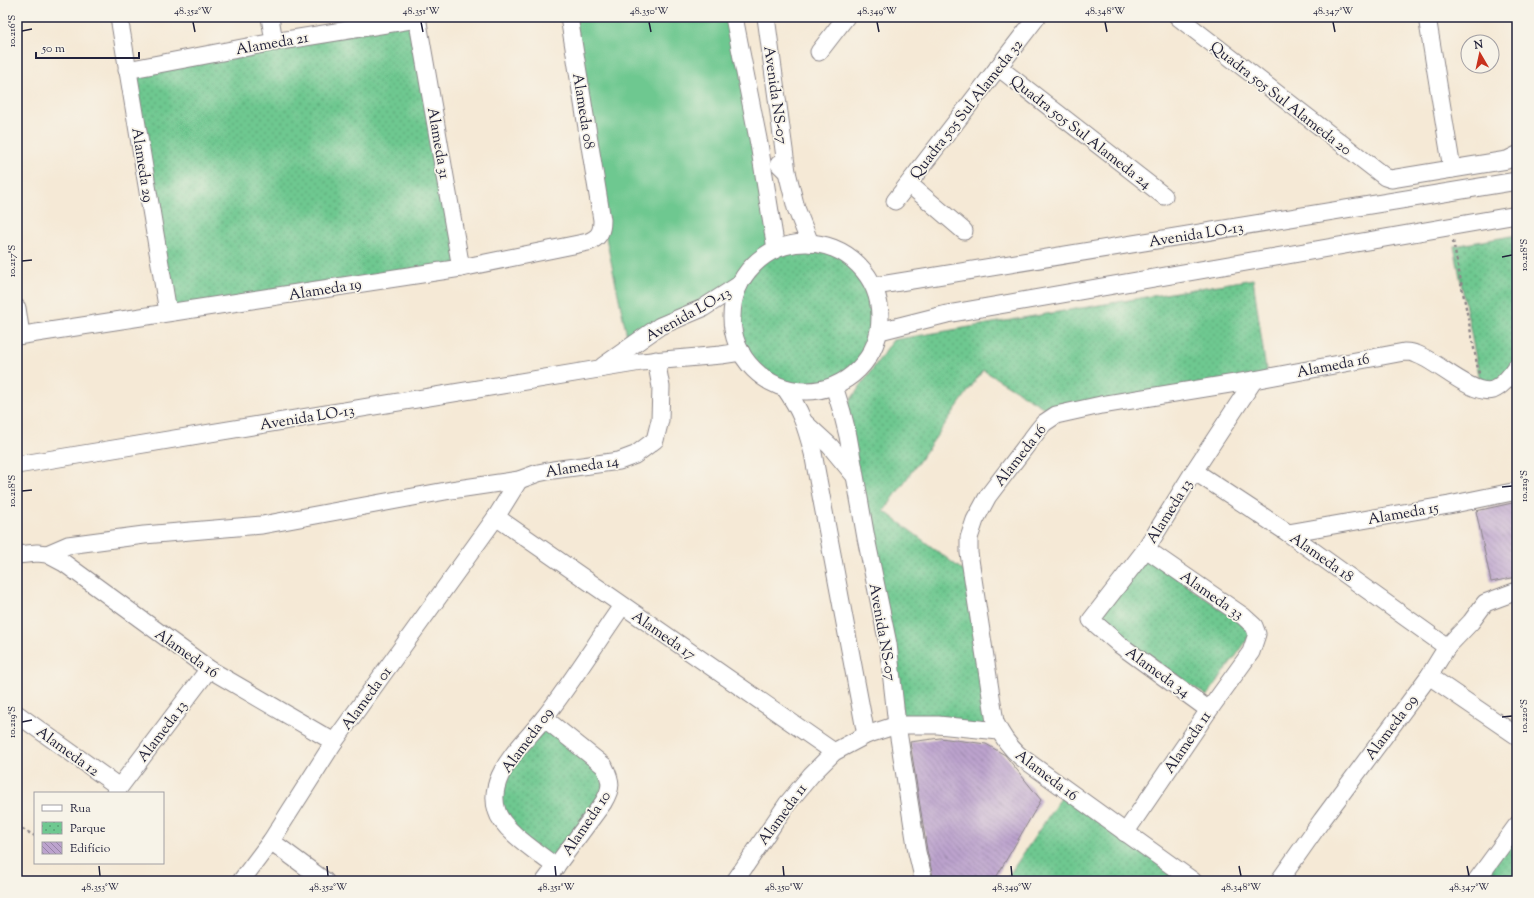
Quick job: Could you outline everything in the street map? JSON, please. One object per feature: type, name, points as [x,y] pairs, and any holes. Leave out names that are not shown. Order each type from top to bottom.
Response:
[{"type":"street","name":"Alameda 29","points":[[119,17],[168,312]]},
{"type":"street","points":[[270,17],[274,42]]},
{"type":"street","name":"Alameda 08","points":[[569,17],[599,205]]},
{"type":"street","name":"Avenida NS-07","points":[[734,17],[759,144],[776,249]]},
{"type":"street","name":"Avenida NS-07","points":[[766,17],[786,172],[796,208],[810,242]]},
{"type":"street","points":[[819,52],[846,17]]},
{"type":"street","name":"Quadra 505 Sul Alameda 32","points":[[895,201],[1037,17]]},
{"type":"street","name":"Quadra 505 Sul Alameda 20","points":[[1178,17],[1385,178],[1391,179],[1452,169]]},
{"type":"street","name":"Alameda 21","points":[[128,70],[274,42],[417,18]]},
{"type":"street","name":"Alameda 31","points":[[417,18],[461,268]]},
{"type":"street","points":[[1426,19],[1452,169],[1507,160],[1517,155]]},
{"type":"street","name":"Quadra 505 Sul Alameda 24","points":[[998,67],[1164,196]]},
{"type":"street","name":"Avenida NS-07","points":[[759,144],[786,172]]},
{"type":"street","name":"Avenida LO-13","points":[[875,286],[1517,181]]},
{"type":"street","points":[[909,184],[964,231]]},
{"type":"street","name":"Alameda 19","points":[[19,335],[461,268],[588,242],[595,239],[601,233],[602,226],[599,205]]},
{"type":"street","points":[[880,331],[947,314],[1517,215]]},
{"type":"street","points":[[810,242],[830,246],[848,255],[864,269],[875,286],[881,316],[880,331],[871,354],[855,373],[834,386],[818,390],[785,388],[770,381],[756,371],[741,352],[733,330],[732,315],[734,300],[739,285],[748,270],[761,258],[776,249],[792,244],[810,242]]},
{"type":"street","name":"Avenida LO-13","points":[[598,369],[660,326],[703,308],[739,285]]},
{"type":"street","points":[[17,308],[19,335]]},
{"type":"street","name":"Avenida LO-13","points":[[17,465],[598,369],[656,360],[741,352]]},
{"type":"street","name":"Alameda 16","points":[[1193,881],[1021,757],[1011,749],[999,731],[995,722],[992,707],[969,553],[969,538],[975,520],[988,496],[1044,423],[1056,415],[1101,405],[1254,380],[1404,352],[1417,354],[1463,382],[1482,390]]},
{"type":"street","name":"Alameda 14","points":[[47,554],[68,545],[144,535],[262,525],[450,490],[519,480],[538,473],[553,470],[619,461],[635,455],[655,440],[660,420],[660,387],[656,360]]},
{"type":"street","points":[[1482,390],[1493,390],[1503,383],[1517,366]]},
{"type":"street","name":"Alameda 13","points":[[1107,634],[1091,620],[1146,549],[1194,471],[1254,380]]},
{"type":"street","name":"Avenida NS-07","points":[[834,386],[842,412],[888,644],[897,725],[917,852],[924,881]]},
{"type":"street","points":[[785,388],[796,404],[805,423],[866,735]]},
{"type":"street","points":[[805,423],[830,446],[854,475]]},
{"type":"street","name":"Alameda 18","points":[[1194,471],[1288,533],[1446,648]]},
{"type":"street","name":"Alameda 01","points":[[241,881],[271,840],[334,742],[496,518],[519,480]]},
{"type":"street","name":"Alameda 15","points":[[1288,533],[1449,506],[1517,491]]},
{"type":"street","name":"Alameda 17","points":[[496,518],[834,752]]},
{"type":"street","name":"Alameda 33","points":[[1146,549],[1249,621],[1256,629],[1257,634],[1251,652]]},
{"type":"street","points":[[17,555],[37,553],[47,554]]},
{"type":"street","name":"Alameda 16","points":[[47,554],[64,564],[209,670],[334,742]]},
{"type":"street","name":"Alameda 09","points":[[1279,881],[1322,820],[1429,676],[1446,648],[1471,622],[1485,603],[1517,591]]},
{"type":"street","name":"Alameda 09","points":[[556,867],[506,827],[499,818],[496,810],[496,786],[501,774],[516,751],[544,718],[622,606]]},
{"type":"street","name":"Alameda 34","points":[[1107,634],[1209,710]]},
{"type":"street","name":"Alameda 11","points":[[1125,833],[1209,710],[1251,652]]},
{"type":"street","name":"Alameda 13","points":[[117,790],[209,670]]},
{"type":"street","points":[[1429,676],[1517,736]]},
{"type":"street","name":"Alameda 12","points":[[17,714],[117,790]]},
{"type":"street","name":"Alameda 10","points":[[544,718],[604,766],[610,779],[609,793],[545,881]]},
{"type":"street","name":"Alameda 11","points":[[735,881],[787,804],[811,775],[834,752],[866,735],[897,725],[938,725],[999,731]]},
{"type":"street","points":[[1476,881],[1517,824]]},
{"type":"street","points":[[271,840],[324,881]]},
{"type":"path","points":[[1450,227],[1482,390]]},
{"type":"path","points":[[17,826],[34,835]]},
{"type":"green space","points":[[568,17],[738,17],[776,249],[739,285],[660,326],[627,336],[599,205]]},
{"type":"green space","points":[[417,19],[461,268],[168,312],[127,70]]},
{"type":"green space","points":[[1517,235],[1517,366],[1482,390],[1454,246]]},
{"type":"green space","points":[[800,243],[814,243],[842,251],[854,259],[864,269],[875,288],[879,302],[879,330],[872,351],[864,363],[854,373],[835,384],[814,389],[800,389],[772,381],[760,373],[750,363],[739,344],[734,323],[734,309],[742,281],[750,269],[760,259],[779,248]]},
{"type":"green space","points":[[1253,279],[1267,377],[1056,415],[983,370],[884,511],[973,578],[999,731],[897,725],[842,412],[893,340]]},
{"type":"green space","points":[[1145,555],[1253,632],[1207,696],[1092,618]]},
{"type":"green space","points":[[544,718],[604,766],[610,786],[556,867],[506,827],[496,786]]},
{"type":"green space","points":[[1066,790],[1193,881],[1005,881]]},
{"type":"green space","points":[[1517,825],[1517,881],[1476,881]]},
{"type":"building","points":[[1517,502],[1517,577],[1491,582],[1476,511]]},
{"type":"building","points":[[940,738],[986,744],[1005,755],[1041,800],[994,881],[934,881],[927,850],[910,742]]}]
